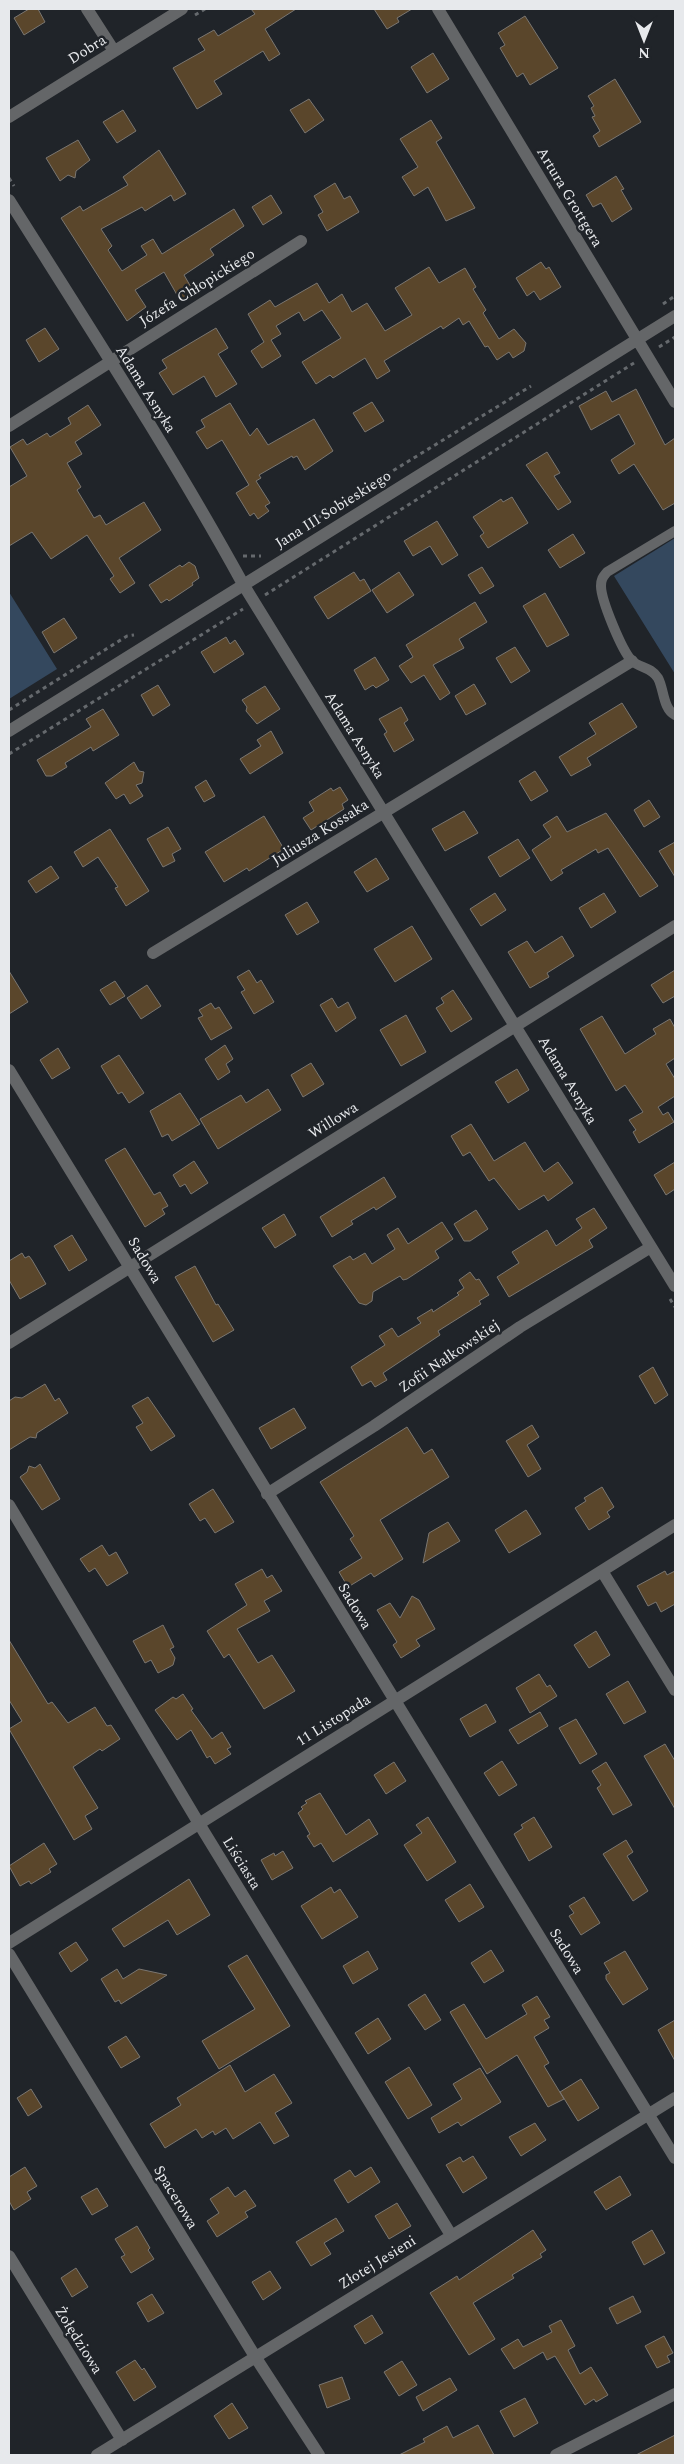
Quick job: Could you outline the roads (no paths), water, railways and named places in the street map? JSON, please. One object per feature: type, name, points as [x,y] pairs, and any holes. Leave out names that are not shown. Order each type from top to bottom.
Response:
[{"type":"street","points":[[87,9],[114,51]]},
{"type":"street","name":"Dobra","points":[[9,117],[182,9]]},
{"type":"street","name":"Artura Grottgera","points":[[438,9],[675,402]]},
{"type":"street","name":"Adama Asnyka","points":[[9,200],[110,361],[206,519],[243,584],[675,1286]]},
{"type":"street","name":"Józefa Chłopickiego","points":[[9,426],[301,241]]},
{"type":"street","name":"Jana III Sobieskiego","points":[[9,730],[675,316]]},
{"type":"street","name":"Juliusza Kossaka","points":[[153,954],[632,661]]},
{"type":"street","name":"Willowa","points":[[9,1343],[675,926]]},
{"type":"street","name":"Sadowa","points":[[9,1070],[394,1702],[675,2158]]},
{"type":"street","name":"Zofii Nałkowskiej","points":[[267,1494],[374,1426],[520,1327],[650,1247]]},
{"type":"street","name":"Liściasta","points":[[9,1505],[198,1822],[451,2235]]},
{"type":"street","name":"11 Listopada","points":[[9,1943],[198,1822],[394,1702],[675,1525]]},
{"type":"street","points":[[602,1571],[675,1690]]},
{"type":"street","name":"Spacerowa","points":[[9,1954],[256,2358],[319,2455]]},
{"type":"street","name":"Złotej Jesieni","points":[[97,2455],[675,2098]]},
{"type":"street","name":"Żołędziowa","points":[[9,2256],[122,2440]]},
{"type":"street","points":[[556,2455],[675,2394]]},
{"type":"lane","points":[[675,531],[607,572],[602,578],[602,596],[612,624],[632,661],[655,673],[661,685],[668,709],[675,715]]}]
